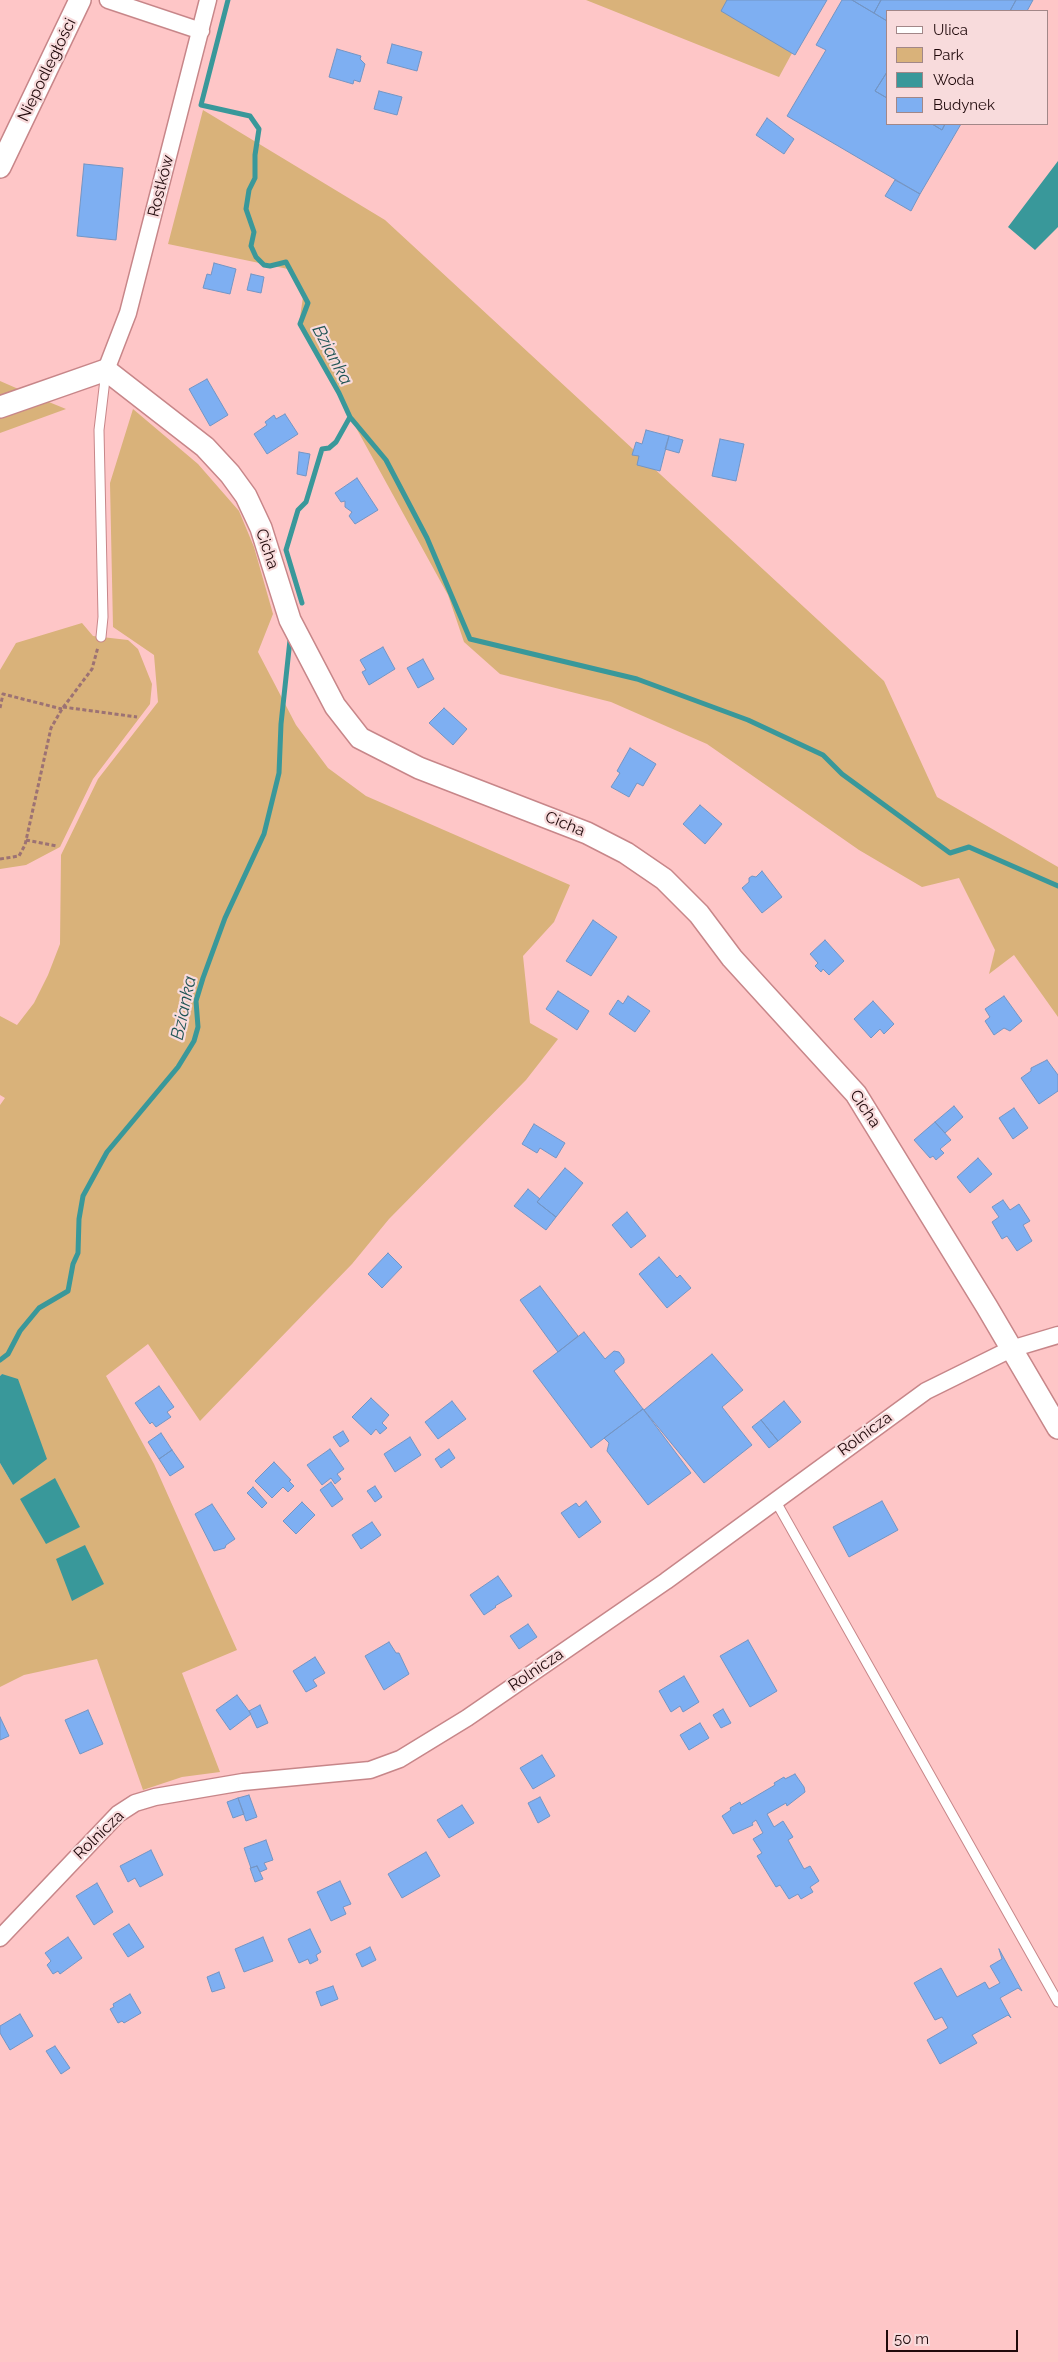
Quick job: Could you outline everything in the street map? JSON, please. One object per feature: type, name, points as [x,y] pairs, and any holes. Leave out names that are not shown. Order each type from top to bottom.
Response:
[{"type":"street","name":"Niepodległości","points":[[0,167],[80,0]]},
{"type":"street","points":[[108,0],[200,31]]},
{"type":"street","name":"Rostków","points":[[106,370],[128,313],[208,0]]},
{"type":"street","points":[[0,407],[106,370]]},
{"type":"street","name":"Cicha","points":[[106,370],[205,447],[246,496],[261,528],[290,620],[335,706],[360,738],[419,768],[587,832],[626,853],[664,879],[699,914],[732,958],[856,1094],[1012,1349],[1058,1428]]},
{"type":"street","name":"Rolnicza","points":[[0,1938],[118,1814],[135,1803],[156,1796],[243,1782],[370,1770],[400,1759],[467,1718],[658,1587],[926,1391],[1012,1349],[1058,1335]]},
{"type":"lane","points":[[101,637],[103,616],[99,430],[106,370]]},
{"type":"lane","points":[[775,1500],[1058,2002]]},
{"type":"path","points":[[0,858],[19,856],[26,840],[51,728],[62,708],[92,668],[101,637]]},
{"type":"path","points":[[0,708],[3,694],[62,708],[137,717]]},
{"type":"path","points":[[26,840],[57,846]]},
{"type":"green space","points":[[586,0],[821,0],[779,77]]},
{"type":"green space","points":[[203,110],[385,220],[884,681],[937,797],[1058,867],[1058,1017],[1014,955],[989,974],[995,950],[959,878],[922,887],[859,850],[707,744],[611,702],[500,674],[464,642],[448,595],[299,324],[303,297],[288,269],[168,244]]},
{"type":"green space","points":[[0,381],[39,398],[66,409],[0,433]]},
{"type":"green space","points":[[133,409],[198,464],[239,511],[254,547],[273,614],[258,652],[296,725],[328,768],[366,796],[570,885],[554,922],[523,956],[530,1023],[558,1039],[526,1080],[389,1219],[352,1264],[200,1421],[148,1344],[106,1376],[154,1464],[237,1650],[182,1673],[220,1772],[182,1777],[143,1790],[97,1659],[24,1675],[0,1687],[0,1463],[13,1485],[2,1374],[0,1376],[0,1105],[5,1098],[0,1095],[0,1016],[17,1025],[34,1003],[48,975],[60,944],[61,855],[98,779],[158,702],[154,655],[113,627],[110,483]]},
{"type":"green space","points":[[82,623],[93,636],[128,640],[138,649],[152,684],[150,704],[93,779],[60,847],[26,865],[0,869],[0,670],[16,643]]},
{"type":"water","points":[[1058,161],[1058,227],[1035,250],[1008,227]]},
{"type":"water","points":[[2,1374],[18,1379],[47,1459],[13,1485],[0,1463],[0,1376]]},
{"type":"water","points":[[55,1478],[80,1527],[46,1544],[20,1499]]},
{"type":"water","points":[[85,1545],[104,1584],[72,1601],[56,1559]]},
{"type":"building","points":[[727,0],[827,0],[795,55],[721,11]]},
{"type":"building","points":[[842,0],[852,0],[886,20],[886,74],[875,91],[886,97],[886,125],[934,125],[942,130],[944,125],[960,125],[920,194],[787,116],[826,50],[816,45]]},
{"type":"building","points":[[852,0],[881,0],[874,13]]},
{"type":"building","points":[[881,0],[1016,0],[1011,10],[886,10],[886,20],[874,13]]},
{"type":"building","points":[[1016,0],[1033,0],[1028,10],[1011,10]]},
{"type":"building","points":[[392,44],[422,52],[417,71],[387,63]]},
{"type":"building","points":[[337,49],[361,56],[360,59],[365,64],[360,82],[354,80],[353,84],[329,77]]},
{"type":"building","points":[[886,74],[886,97],[875,91]]},
{"type":"building","points":[[379,91],[402,97],[397,115],[374,109]]},
{"type":"building","points":[[767,118],[794,139],[784,154],[756,135]]},
{"type":"building","points":[[934,125],[944,125],[942,130]]},
{"type":"building","points":[[84,164],[123,168],[116,240],[77,236]]},
{"type":"building","points":[[895,180],[920,194],[911,211],[885,196]]},
{"type":"building","points":[[214,263],[236,269],[230,294],[203,288],[207,274],[211,275]]},
{"type":"building","points":[[251,274],[264,277],[261,293],[247,290]]},
{"type":"building","points":[[207,379],[228,415],[210,426],[189,389]]},
{"type":"building","points":[[285,414],[298,434],[267,454],[254,434],[267,425],[265,422],[274,415],[276,419]]},
{"type":"building","points":[[646,430],[669,436],[660,471],[637,465],[639,456],[632,455],[636,442],[642,444]]},
{"type":"building","points":[[669,436],[683,440],[679,453],[665,449]]},
{"type":"building","points":[[720,439],[744,444],[736,481],[712,476]]},
{"type":"building","points":[[299,452],[310,454],[306,476],[297,474]]},
{"type":"building","points":[[357,478],[378,510],[355,524],[349,516],[352,512],[345,507],[345,501],[341,502],[335,493]]},
{"type":"building","points":[[383,647],[395,669],[369,685],[362,672],[366,670],[360,660]]},
{"type":"building","points":[[423,659],[434,679],[418,688],[407,668]]},
{"type":"building","points":[[444,708],[467,729],[453,745],[429,723]]},
{"type":"building","points":[[630,748],[656,764],[643,786],[637,783],[629,797],[611,787],[620,773],[617,771]]},
{"type":"building","points":[[700,805],[722,824],[705,844],[683,824]]},
{"type":"building","points":[[762,871],[782,897],[762,913],[742,888],[749,882],[749,878],[752,876],[756,877]]},
{"type":"building","points":[[593,920],[617,937],[591,976],[566,961]]},
{"type":"building","points":[[825,940],[844,961],[829,975],[823,969],[821,972],[815,966],[818,963],[810,954]]},
{"type":"building","points":[[558,991],[589,1011],[577,1030],[546,1009]]},
{"type":"building","points":[[628,996],[650,1011],[635,1032],[609,1014],[618,1000],[623,1004]]},
{"type":"building","points":[[1004,996],[1022,1021],[1010,1031],[1004,1028],[994,1035],[985,1021],[990,1017],[985,1009]]},
{"type":"building","points":[[873,1001],[894,1024],[884,1034],[880,1029],[871,1038],[854,1019]]},
{"type":"building","points":[[1047,1060],[1058,1075],[1058,1091],[1039,1104],[1021,1078],[1031,1071],[1031,1068]]},
{"type":"building","points":[[954,1106],[963,1117],[945,1133],[935,1122]]},
{"type":"building","points":[[1014,1108],[1028,1128],[1013,1139],[999,1118]]},
{"type":"building","points":[[935,1122],[951,1140],[940,1149],[944,1153],[936,1160],[933,1156],[930,1158],[914,1140]]},
{"type":"building","points":[[534,1124],[565,1143],[556,1158],[540,1148],[537,1153],[522,1144]]},
{"type":"building","points":[[978,1158],[992,1174],[970,1193],[957,1177]]},
{"type":"building","points":[[565,1168],[583,1183],[556,1217],[537,1202]]},
{"type":"building","points":[[528,1189],[540,1199],[537,1202],[556,1217],[546,1230],[514,1206]]},
{"type":"building","points":[[1003,1200],[1010,1210],[1019,1204],[1030,1221],[1023,1225],[1032,1241],[1017,1251],[1007,1236],[1002,1239],[992,1222],[999,1217],[992,1207]]},
{"type":"building","points":[[627,1212],[646,1236],[631,1248],[612,1225]]},
{"type":"building","points":[[388,1253],[402,1267],[382,1288],[368,1274]]},
{"type":"building","points":[[659,1257],[677,1278],[680,1275],[691,1288],[667,1308],[639,1274]]},
{"type":"building","points":[[540,1286],[578,1336],[558,1352],[520,1300]]},
{"type":"building","points":[[584,1332],[605,1359],[614,1351],[619,1352],[624,1359],[624,1363],[614,1371],[643,1409],[591,1448],[533,1371]]},
{"type":"building","points":[[712,1354],[743,1390],[722,1407],[752,1445],[704,1483],[644,1410]]},
{"type":"building","points":[[159,1386],[174,1407],[167,1412],[171,1417],[156,1427],[152,1422],[150,1424],[135,1403]]},
{"type":"building","points":[[371,1398],[389,1415],[382,1423],[387,1428],[380,1434],[376,1429],[371,1435],[352,1417]]},
{"type":"building","points":[[452,1401],[466,1419],[438,1439],[425,1422]]},
{"type":"building","points":[[784,1401],[801,1422],[778,1441],[761,1420]]},
{"type":"building","points":[[643,1409],[691,1473],[648,1505],[607,1451],[609,1443],[604,1438]]},
{"type":"building","points":[[761,1420],[778,1441],[769,1448],[752,1427]]},
{"type":"building","points":[[343,1431],[349,1441],[340,1447],[333,1437]]},
{"type":"building","points":[[161,1433],[172,1450],[159,1459],[148,1442]]},
{"type":"building","points":[[410,1437],[421,1455],[395,1472],[384,1454]]},
{"type":"building","points":[[330,1449],[344,1469],[337,1474],[341,1479],[335,1484],[331,1478],[322,1485],[307,1465]]},
{"type":"building","points":[[449,1449],[455,1458],[441,1468],[435,1459]]},
{"type":"building","points":[[172,1450],[184,1467],[170,1476],[159,1459]]},
{"type":"building","points":[[274,1462],[291,1480],[289,1481],[294,1486],[288,1492],[283,1487],[272,1498],[255,1481]]},
{"type":"building","points":[[331,1482],[343,1499],[332,1507],[320,1490]]},
{"type":"building","points":[[375,1486],[382,1497],[375,1502],[367,1491]]},
{"type":"building","points":[[253,1487],[267,1503],[262,1508],[247,1493]]},
{"type":"building","points":[[586,1501],[601,1522],[579,1538],[561,1513],[576,1503],[579,1507]]},
{"type":"building","points":[[882,1501],[898,1530],[849,1557],[833,1527]]},
{"type":"building","points":[[302,1502],[315,1515],[296,1534],[283,1521]]},
{"type":"building","points":[[212,1504],[235,1539],[226,1545],[225,1548],[214,1551],[195,1514]]},
{"type":"building","points":[[372,1522],[381,1535],[361,1549],[352,1535]]},
{"type":"building","points":[[498,1576],[512,1596],[484,1615],[470,1595]]},
{"type":"building","points":[[528,1624],[537,1637],[519,1649],[510,1636]]},
{"type":"building","points":[[748,1640],[777,1691],[750,1707],[720,1656]]},
{"type":"building","points":[[389,1642],[396,1653],[399,1653],[409,1674],[384,1690],[365,1656]]},
{"type":"building","points":[[315,1657],[325,1673],[313,1680],[317,1686],[306,1692],[293,1671]]},
{"type":"building","points":[[684,1676],[699,1702],[683,1712],[680,1706],[671,1712],[659,1691]]},
{"type":"building","points":[[237,1695],[251,1714],[230,1730],[216,1710]]},
{"type":"building","points":[[260,1705],[268,1723],[257,1728],[249,1711]]},
{"type":"building","points":[[723,1709],[731,1723],[721,1728],[713,1715]]},
{"type":"building","points":[[88,1710],[103,1744],[80,1754],[65,1720]]},
{"type":"building","points":[[0,1717],[9,1736],[0,1740]]},
{"type":"building","points":[[700,1723],[709,1738],[689,1750],[680,1735]]},
{"type":"building","points":[[542,1755],[555,1776],[533,1789],[520,1768]]},
{"type":"building","points":[[795,1774],[804,1787],[805,1792],[787,1806],[786,1803],[767,1814],[774,1827],[783,1821],[793,1837],[788,1840],[804,1869],[810,1866],[819,1881],[810,1887],[813,1892],[801,1899],[798,1894],[789,1899],[780,1885],[776,1887],[757,1856],[762,1853],[753,1839],[763,1833],[756,1820],[752,1823],[753,1825],[733,1834],[722,1816],[740,1802],[741,1805],[775,1785],[774,1783],[784,1777],[785,1779]]},
{"type":"building","points":[[249,1795],[257,1817],[246,1821],[238,1798]]},
{"type":"building","points":[[540,1797],[550,1816],[538,1823],[528,1803]]},
{"type":"building","points":[[238,1798],[244,1814],[233,1818],[227,1802]]},
{"type":"building","points":[[462,1805],[474,1823],[449,1838],[437,1820]]},
{"type":"building","points":[[266,1840],[273,1860],[264,1863],[267,1869],[260,1872],[257,1866],[251,1868],[244,1848]]},
{"type":"building","points":[[151,1850],[163,1875],[140,1887],[135,1878],[128,1882],[120,1866]]},
{"type":"building","points":[[426,1852],[440,1876],[402,1898],[388,1874]]},
{"type":"building","points":[[257,1866],[263,1879],[255,1882],[250,1868]]},
{"type":"building","points":[[340,1881],[351,1904],[343,1907],[346,1914],[331,1921],[317,1892]]},
{"type":"building","points":[[97,1883],[113,1912],[94,1925],[76,1896]]},
{"type":"building","points":[[129,1924],[144,1947],[128,1957],[113,1934]]},
{"type":"building","points":[[310,1929],[321,1952],[316,1955],[318,1960],[310,1964],[308,1959],[299,1963],[288,1939]]},
{"type":"building","points":[[68,1937],[82,1958],[60,1974],[58,1971],[53,1974],[47,1965],[51,1961],[45,1953]]},
{"type":"building","points":[[263,1937],[273,1961],[244,1972],[235,1949]]},
{"type":"building","points":[[370,1947],[376,1960],[362,1967],[356,1954]]},
{"type":"building","points":[[999,1949],[1022,1991],[1018,1988],[1000,1998],[1011,2018],[1008,2015],[972,2035],[977,2043],[940,2064],[927,2040],[948,2028],[942,2017],[935,2020],[914,1983],[941,1968],[957,1997],[985,1982],[989,1989],[1000,1983],[990,1966],[1002,1959]]},
{"type":"building","points":[[219,1972],[225,1988],[212,1992],[207,1977]]},
{"type":"building","points":[[333,1986],[338,1999],[321,2006],[316,1992]]},
{"type":"building","points":[[130,1994],[141,2013],[124,2023],[122,2021],[118,2023],[110,2009],[114,2007],[113,2004]]},
{"type":"building","points":[[20,2014],[33,2036],[10,2050],[0,2033],[0,2026]]},
{"type":"building","points":[[55,2046],[70,2068],[61,2074],[46,2051]]},
{"type":"waterway","name":"Bzianka","points":[[228,0],[201,105],[250,116],[259,129],[255,155],[255,178],[249,190],[246,209],[254,232],[251,246],[256,257],[264,265],[270,266],[286,262],[308,303],[300,324],[339,393],[350,417],[336,442],[329,448],[322,449],[306,502],[298,510],[286,550],[302,603]]},
{"type":"waterway","points":[[350,417],[386,460],[427,538],[470,639],[637,679],[748,720],[823,755],[842,774],[950,853],[969,847],[1058,886]]},
{"type":"waterway","name":"Bzianka","points":[[0,1360],[8,1354],[20,1331],[39,1308],[68,1291],[73,1264],[78,1253],[79,1219],[83,1196],[107,1152],[178,1067],[194,1041],[198,1027],[196,1001],[203,978],[225,918],[264,834],[279,773],[281,724],[290,640]]}]
